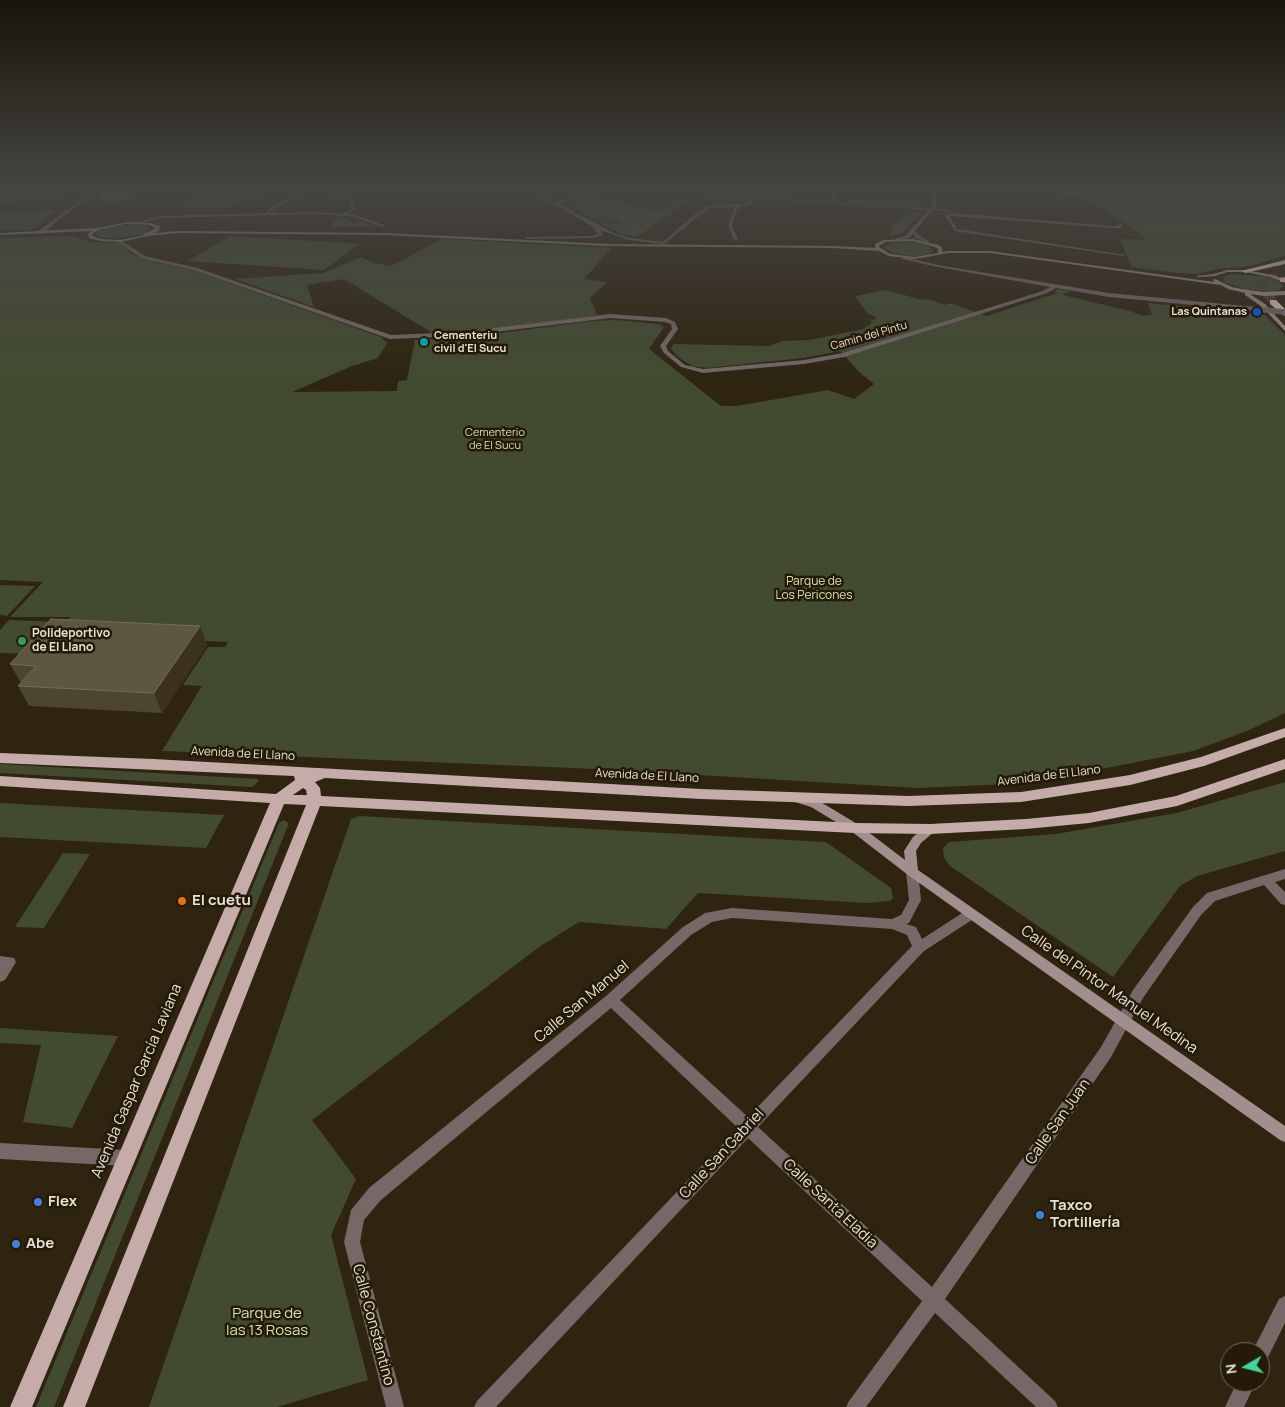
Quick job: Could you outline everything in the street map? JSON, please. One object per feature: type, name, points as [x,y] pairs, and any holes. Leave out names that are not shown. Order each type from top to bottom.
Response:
[{"type":"highway","points":[[1245,271],[1285,262]]},
{"type":"highway","points":[[1274,302],[1285,313]]},
{"type":"main road","points":[[882,252],[904,258],[933,256],[940,253],[990,252],[1220,284],[1242,291],[1264,294],[1284,293],[1284,300]]},
{"type":"main road","points":[[1008,252],[1184,276],[1215,275],[1245,271],[1284,277]]},
{"type":"main road","points":[[1215,275],[1215,281],[1220,284]]},
{"type":"main road","points":[[1242,291],[1263,306],[1285,329]]},
{"type":"main road","name":"Avenida de El Llano","points":[[0,758],[701,794],[908,801],[1021,797],[1130,780],[1204,761],[1285,732]]},
{"type":"main road","points":[[0,781],[279,799],[855,828],[930,829],[1026,824],[1099,816],[1177,801],[1285,764]]},
{"type":"main road","points":[[74,1407],[315,800],[313,788],[305,780],[288,772]]},
{"type":"main road","points":[[279,799],[305,780],[334,774]]},
{"type":"main road","name":"Calle del Pintor Manuel Medina","points":[[791,797],[815,804],[855,828],[912,872],[1122,1022],[1285,1135]]},
{"type":"main road","name":"Avenida Gaspar García Laviana","points":[[21,1407],[279,799]]},
{"type":"main road","points":[[912,872],[910,851],[917,840],[930,829]]},
{"type":"street","name":"Camin del Pintu","points":[[136,252],[143,257],[195,270],[390,337],[462,334],[610,316],[666,320],[673,323],[675,328],[664,346],[666,352],[682,366],[703,371],[804,362],[844,355],[1045,292],[1055,286]]},
{"type":"street","points":[[1095,252],[1123,256]]},
{"type":"street","points":[[933,256],[941,264],[951,268]]},
{"type":"street","points":[[904,258],[951,268],[1140,299],[1285,313]]},
{"type":"street","points":[[892,924],[906,919],[915,900],[912,872]]},
{"type":"street","name":"Calle San Juan","points":[[855,1407],[934,1300],[1100,1060],[1138,994],[1196,911],[1211,897],[1285,874]]},
{"type":"street","points":[[1266,880],[1285,900]]},
{"type":"street","name":"Calle San Manuel","points":[[352,1242],[357,1216],[375,1194],[611,1000],[687,931],[709,917],[732,913],[892,924],[912,931],[919,947]]},
{"type":"street","name":"Calle San Gabriel","points":[[491,1404],[747,1127],[919,947],[971,914]]},
{"type":"street","points":[[0,976],[4,962]]},
{"type":"street","name":"Calle Santa Eladia","points":[[611,1000],[1049,1407]]},
{"type":"street","points":[[0,1151],[126,1158]]},
{"type":"street","name":"Calle Constantino","points":[[352,1242],[395,1407]]},
{"type":"street","points":[[1266,1342],[1285,1305]]},
{"type":"street","points":[[1234,1407],[1242,1392]]},
{"type":"green space","name":"Parque de Los Pericones","points":[[0,252],[129,252],[141,258],[193,270],[381,337],[387,343],[378,358],[352,366],[292,392],[397,391],[398,381],[407,380],[415,340],[471,337],[590,321],[616,320],[659,324],[664,327],[649,349],[721,406],[737,406],[828,390],[854,399],[874,384],[859,372],[840,351],[804,358],[707,368],[692,366],[678,357],[671,349],[673,344],[769,346],[783,341],[810,340],[863,329],[872,323],[870,319],[874,320],[877,317],[868,314],[855,296],[885,290],[946,305],[950,303],[987,316],[1058,293],[1055,292],[1057,289],[1070,291],[1063,295],[1130,311],[1143,316],[1152,315],[1148,303],[1265,315],[1285,335],[1285,713],[1247,731],[1193,751],[1066,776],[1007,784],[918,788],[597,769],[162,751],[202,686],[183,685],[208,647],[225,647],[228,642],[58,634],[70,617],[10,617],[43,582],[0,580]]},
{"type":"green space","points":[[203,252],[349,252],[324,270],[187,261]]},
{"type":"green space","points":[[418,252],[608,252],[584,279],[607,282],[590,298],[597,315],[507,328],[431,332],[344,279],[307,285],[314,307],[235,279],[323,273],[361,257],[372,262],[391,266]]},
{"type":"green space","points":[[891,252],[933,252],[926,255],[910,256]]},
{"type":"green space","points":[[1125,252],[1285,252],[1285,256],[1251,266],[1216,269],[1199,274],[1131,267]]},
{"type":"green space","points":[[1231,274],[1262,276],[1276,280],[1284,286],[1273,292],[1244,289],[1224,282],[1223,277]]},
{"type":"green space","name":"Polideportivo de El Llano","points":[[0,585],[35,586],[7,616],[0,615]]},
{"type":"green space","name":"Polideportivo de El Llano","points":[[9,620],[60,622],[32,654],[0,653],[0,630]]},
{"type":"green space","points":[[0,764],[257,779],[259,781],[252,787],[0,773]]},
{"type":"green space","points":[[1285,782],[1285,851],[1197,876],[1180,886],[1113,977],[950,866],[944,858],[943,848],[949,842],[1056,834],[1177,813]]},
{"type":"green space","points":[[0,803],[224,815],[206,848],[0,837]]},
{"type":"green space","name":"Parque de las 13 Rosas","points":[[359,816],[826,842],[891,888],[893,898],[890,901],[867,903],[698,893],[666,929],[579,922],[539,947],[312,1120],[356,1179],[331,1235],[368,1380],[277,1407],[149,1407],[351,819]]},
{"type":"green space","points":[[283,820],[289,823],[54,1407],[36,1407],[279,823]]},
{"type":"green space","points":[[63,853],[90,854],[44,928],[15,927]]},
{"type":"green space","points":[[0,1028],[118,1036],[72,1128],[23,1122],[41,1045],[0,1043]]},
{"type":"building","name":"Polideportivo de El Llano","points":[[51,619],[200,626],[154,693],[18,686],[36,666],[10,664]]},
{"type":"tunnel","points":[[1263,283],[1280,273]]},
{"type":"tunnel","points":[[1263,283],[1261,285],[1273,302]]},
{"type":"place","name":"Las Quintanas","points":[[1257,312]]},
{"type":"place","name":"Cementeriu civil d'El Sucu","points":[[424,342]]},
{"type":"place","name":"Polideportivo de El Llano","points":[[22,641]]},
{"type":"place","name":"El cuetu","points":[[182,901]]},
{"type":"place","name":"Flex","points":[[38,1202]]},
{"type":"place","name":"Taxco Tortillería","points":[[1040,1215]]},
{"type":"place","name":"Abe","points":[[16,1244]]},
{"type":"park label","name":"Cementerio de El Sucu","points":[[495,439]]}]
